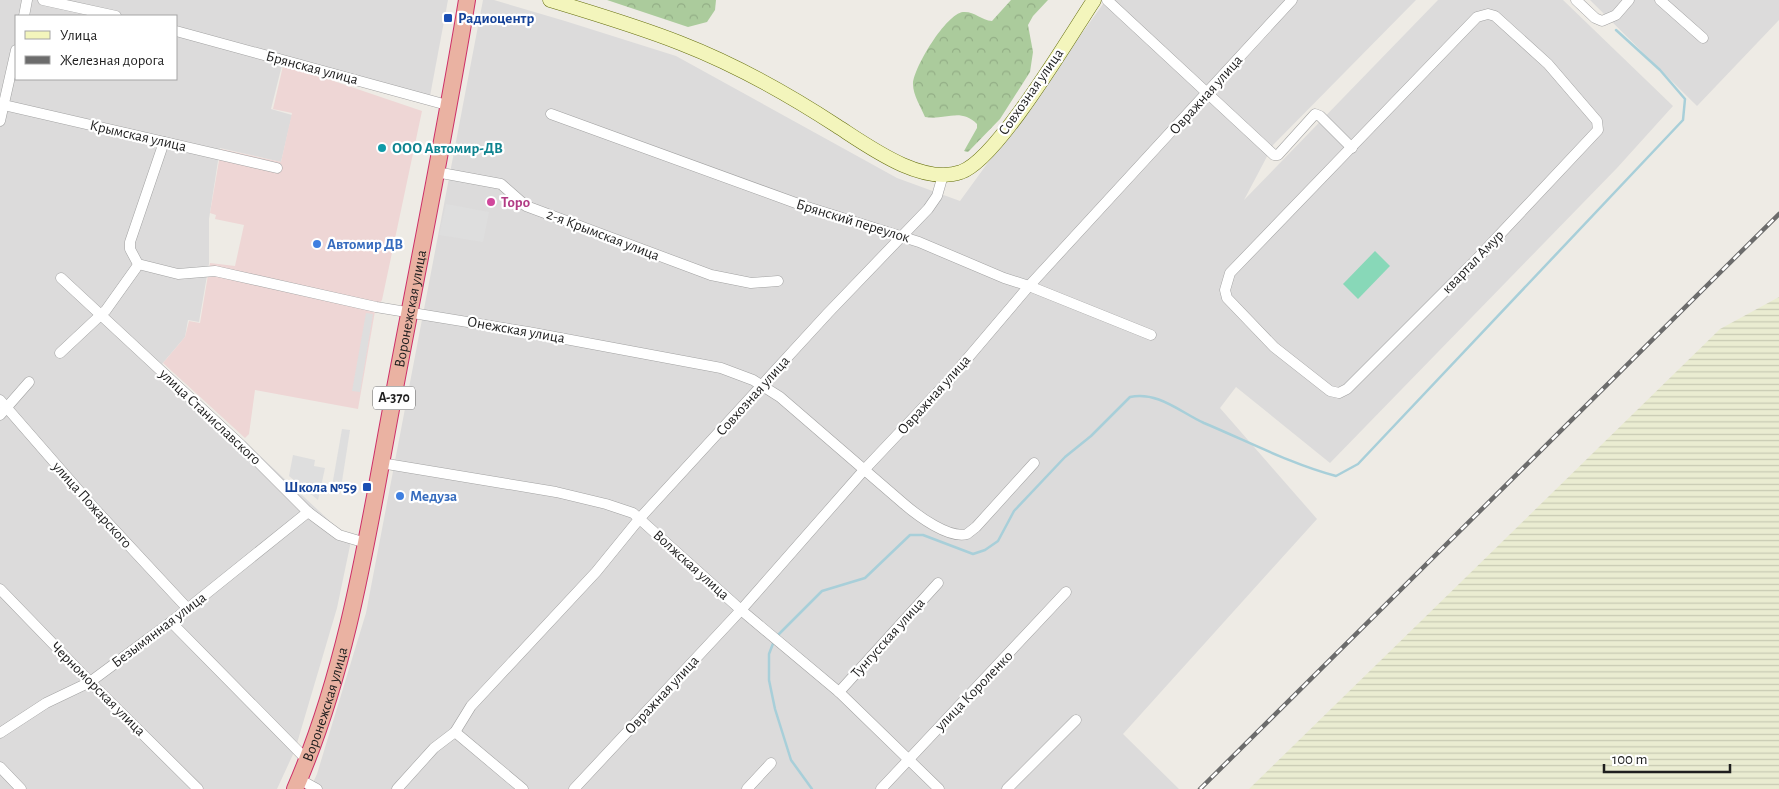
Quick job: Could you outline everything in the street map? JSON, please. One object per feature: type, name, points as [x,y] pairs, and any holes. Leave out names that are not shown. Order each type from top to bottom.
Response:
[{"type":"highway","name":"Воронежская улица","points":[[297,784],[307,760],[342,651],[366,543],[467,0]]},
{"type":"main road","points":[[550,0],[681,43],[749,75],[908,167],[942,175]]},
{"type":"main road","name":"Совхозная улица","points":[[942,175],[962,172],[972,166],[1012,124],[1094,0]]},
{"type":"street","points":[[24,15],[27,0]]},
{"type":"street","points":[[43,0],[111,15]]},
{"type":"street","points":[[1107,0],[1274,155],[1278,155],[1315,114],[1320,116],[1352,148]]},
{"type":"street","name":"Овражная улица","points":[[574,789],[741,610],[864,470],[950,379],[1029,286],[1208,94],[1292,0]]},
{"type":"street","points":[[1576,0],[1595,18],[1602,21],[1616,15],[1629,0]]},
{"type":"street","points":[[1660,0],[1703,38]]},
{"type":"street","name":"квартал Амур","points":[[1488,14],[1495,16],[1548,64],[1597,121],[1599,126],[1595,135],[1473,263],[1347,389],[1338,393],[1330,390],[1274,347],[1227,298],[1225,290],[1230,273],[1352,148],[1477,17],[1488,14]]},
{"type":"street","name":"Брянская улица","points":[[178,32],[447,105]]},
{"type":"street","points":[[0,121],[2,104],[15,54]]},
{"type":"street","name":"Крымская улица","points":[[2,104],[277,168]]},
{"type":"street","name":"Брянский переулок","points":[[551,114],[796,203],[902,235],[1004,278],[1029,286],[1151,335]]},
{"type":"street","points":[[60,353],[101,316],[138,264],[130,249],[130,242],[164,142]]},
{"type":"street","name":"2-я Крымская улица","points":[[436,172],[501,184],[526,206],[711,275],[751,283],[778,280]]},
{"type":"street","name":"Совхозная улица","points":[[397,789],[434,748],[454,732],[471,706],[596,572],[640,518],[928,209],[937,196],[942,175]]},
{"type":"street","name":"Онежская улица","points":[[138,264],[178,274],[215,271],[363,304],[565,338],[721,368],[763,386],[780,397],[864,470]]},
{"type":"street","name":"улица Станиславского","points":[[61,278],[241,444],[308,512],[339,535],[366,543]]},
{"type":"street","points":[[0,416],[4,403],[29,382]]},
{"type":"street","name":"улица Пожарского","points":[[4,403],[75,487],[188,609]]},
{"type":"street","points":[[864,470],[920,517],[953,534],[961,536],[976,527],[1034,463]]},
{"type":"street","name":"Волжская улица","points":[[381,464],[556,492],[622,508],[640,518],[741,610],[839,692],[940,789]]},
{"type":"street","name":"Безымянная улица","points":[[0,733],[46,703],[90,682],[188,609],[308,512]]},
{"type":"street","name":"Тунгусская улица","points":[[839,692],[938,583]]},
{"type":"street","name":"Черноморская улица","points":[[0,589],[198,789]]},
{"type":"street","name":"улица Короленко","points":[[880,789],[1066,592]]},
{"type":"street","points":[[171,622],[307,760]]},
{"type":"street","points":[[1007,789],[1076,720]]},
{"type":"street","points":[[454,732],[523,789]]},
{"type":"street","points":[[747,789],[771,763]]},
{"type":"street","points":[[0,767],[21,789]]},
{"type":"street","points":[[297,784],[317,789]]},
{"type":"shaded area","points":[[0,0],[448,0],[430,96],[284,57],[271,109],[292,115],[281,162],[220,148],[209,219],[209,264],[199,322],[188,320],[185,337],[162,364],[351,541],[337,608],[295,750],[277,789],[0,789]]},
{"type":"shaded area","points":[[483,0],[494,0],[676,56],[897,178],[960,201],[1106,0],[1416,0],[1273,145],[1244,200],[1438,0],[1563,0],[1673,106],[1617,168],[1330,463],[1236,387],[1220,408],[1317,519],[1123,734],[1179,789],[310,789],[317,774],[366,613]]},
{"type":"shaded area","points":[[1590,0],[1779,0],[1779,20],[1697,106]]},
{"type":"shaded area","name":"Автомир ДВ","points":[[283,66],[307,72],[422,111],[382,300],[375,311],[358,409],[255,390],[249,434],[245,438],[163,363],[185,337],[189,321],[200,323],[210,263],[235,266],[244,225],[215,219],[216,215],[210,213],[221,149],[281,162],[292,113],[273,109]]},
{"type":"shaded area","points":[[446,204],[489,212],[483,242],[439,235]]},
{"type":"shaded area","points":[[366,313],[373,314],[360,392],[352,391]]},
{"type":"shaded area","points":[[342,429],[350,430],[340,494],[331,492]]},
{"type":"shaded area","points":[[293,455],[315,460],[314,466],[325,468],[318,500],[289,476]]},
{"type":"green space","points":[[607,0],[716,0],[715,10],[707,22],[688,27]]},
{"type":"green space","points":[[1011,0],[1048,0],[1033,16],[1028,25],[1033,52],[1030,72],[1000,119],[968,152],[964,151],[977,128],[977,124],[971,119],[958,115],[925,117],[914,92],[915,76],[932,42],[956,15],[967,12],[992,21]]},
{"type":"green space","points":[[1375,251],[1390,266],[1358,299],[1343,284]]},
{"type":"green space","points":[[1779,297],[1779,789],[1249,789],[1720,329]]},
{"type":"waterway","points":[[777,636],[822,591],[865,578],[910,535],[923,535],[973,554],[985,550],[998,541],[1014,511],[1065,457],[1091,436],[1130,397],[1150,397],[1159,400],[1204,423],[1269,452],[1336,476],[1358,464],[1683,120],[1685,99],[1660,70],[1616,30]]},
{"type":"waterway","points":[[774,641],[769,654],[769,680],[775,709],[791,760],[812,789]]},
{"type":"railway","points":[[1200,789],[1779,214]]},
{"type":"place","name":"Радиоцентр","points":[[448,18]]},
{"type":"place","name":"ООО Автомир-ДВ","points":[[382,148]]},
{"type":"place","name":"Торо","points":[[491,202]]},
{"type":"place","name":"Автомир ДВ","points":[[317,244]]},
{"type":"place","name":"Школа №59","points":[[367,487]]},
{"type":"place","name":"Медуза","points":[[400,496]]}]
